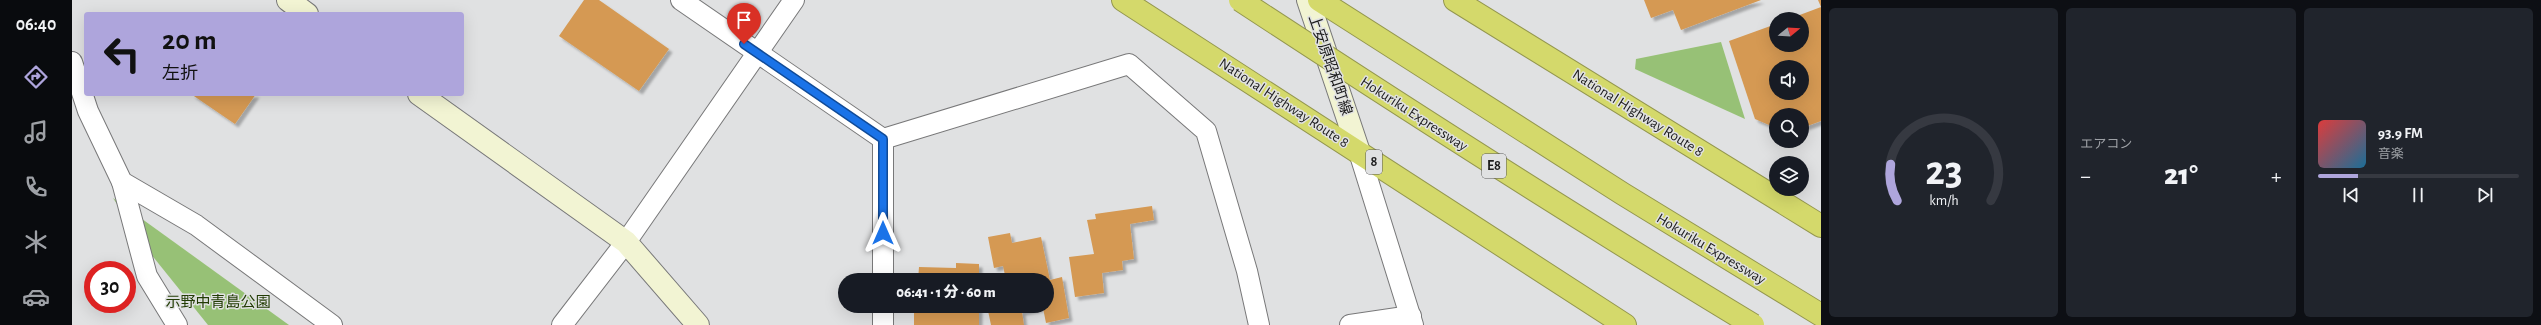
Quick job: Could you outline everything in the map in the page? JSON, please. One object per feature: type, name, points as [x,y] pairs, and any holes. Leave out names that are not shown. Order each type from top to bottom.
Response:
[{"type":"highway","name":"National Highway Route 8","points":[[1123,0],[1625,325]]},
{"type":"highway","name":"Hokuriku Expressway","points":[[1240,0],[1411,113],[1603,235],[1753,325]]},
{"type":"highway","name":"Hokuriku Expressway","points":[[1319,0],[1610,186],[1821,315]]},
{"type":"highway","name":"National Highway Route 8","points":[[1455,0],[1821,226]]},
{"type":"street","points":[[288,0],[304,12]]},
{"type":"street","points":[[681,0],[883,139]]},
{"type":"street","points":[[562,325],[626,242],[794,0]]},
{"type":"street","name":"上安原昭和町線","points":[[1308,0],[1359,152]]},
{"type":"street","points":[[72,62],[88,111],[122,182],[147,276],[177,325]]},
{"type":"street","points":[[883,139],[1129,64],[1206,131],[1247,271],[1258,325]]},
{"type":"street","points":[[422,96],[626,242],[698,325]]},
{"type":"street","points":[[883,139],[883,273]]},
{"type":"street","points":[[1350,325],[1412,320],[1359,152]]},
{"type":"street","points":[[122,182],[196,225],[332,325]]},
{"type":"street","points":[[883,313],[883,325]]},
{"type":"green space","points":[[1721,42],[1745,119],[1635,69],[1636,59]]},
{"type":"green space","name":"示野中青島公園","points":[[113,198],[289,325],[208,325],[142,243]]},
{"type":"building","points":[[584,0],[599,0],[669,49],[639,91],[559,36]]},
{"type":"building","points":[[1644,0],[1761,0],[1681,30],[1673,10],[1651,18]]},
{"type":"building","points":[[1818,0],[1821,0],[1821,7]]},
{"type":"building","points":[[1821,7],[1821,121],[1809,125],[1809,108],[1769,108],[1769,125],[1755,119],[1729,41],[1769,27],[1769,52],[1809,52],[1809,12],[1808,12]]},
{"type":"building","points":[[194,96],[255,96],[235,124]]},
{"type":"building","points":[[1152,206],[1154,220],[1130,224],[1134,259],[1122,261],[1123,270],[1102,273],[1104,293],[1075,297],[1069,257],[1094,254],[1087,220],[1096,219],[1095,214]]},
{"type":"building","points":[[1010,233],[1012,243],[1041,237],[1049,273],[1004,273],[1003,266],[994,268],[988,237]]},
{"type":"building","points":[[956,263],[979,264],[979,273],[919,273],[919,267],[956,268]]},
{"type":"building","points":[[1062,277],[1069,318],[1046,323],[1044,313],[1054,313],[1054,279]]},
{"type":"building","points":[[914,313],[979,313],[979,325],[914,325]]},
{"type":"building","points":[[988,313],[1022,313],[1024,325],[991,325]]},
{"type":"route","points":[[744,44],[883,139],[883,233]]}]
